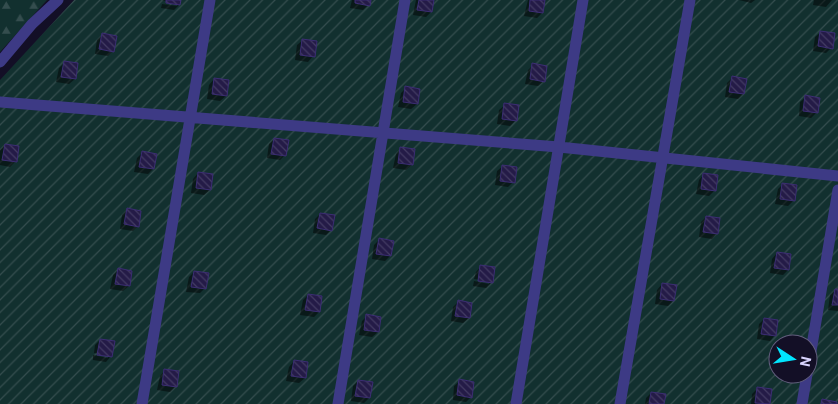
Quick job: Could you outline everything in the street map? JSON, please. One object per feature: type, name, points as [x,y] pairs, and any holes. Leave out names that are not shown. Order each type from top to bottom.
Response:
[{"type":"lane","points":[[0,62],[32,24],[58,0]]},
{"type":"lane","points":[[142,404],[210,0]]},
{"type":"lane","points":[[338,404],[405,0]]},
{"type":"lane","points":[[516,404],[583,0]]},
{"type":"lane","points":[[620,404],[690,0]]},
{"type":"lane","points":[[0,102],[559,147],[838,176]]},
{"type":"lane","points":[[814,334],[838,190]]},
{"type":"lane","points":[[802,404],[805,384]]},
{"type":"green space","points":[[0,0],[47,0],[0,52]]},
{"type":"green space","points":[[74,0],[838,0],[838,404],[0,404],[0,80]]},
{"type":"building","points":[[166,0],[181,0],[180,5],[166,3]]},
{"type":"building","points":[[355,0],[371,0],[370,6],[355,3]]},
{"type":"building","points":[[419,0],[434,0],[432,12],[417,10]]},
{"type":"building","points":[[530,0],[545,0],[543,13],[529,11]]},
{"type":"building","points":[[820,31],[835,33],[833,49],[818,46]]},
{"type":"building","points":[[102,33],[117,36],[114,52],[99,49]]},
{"type":"building","points":[[302,39],[317,41],[315,57],[300,55]]},
{"type":"building","points":[[64,61],[78,63],[76,79],[61,77]]},
{"type":"building","points":[[532,63],[547,66],[545,82],[530,79]]},
{"type":"building","points":[[732,76],[747,79],[744,94],[729,92]]},
{"type":"building","points":[[214,78],[229,80],[227,96],[212,94]]},
{"type":"building","points":[[405,86],[420,89],[418,104],[403,102]]},
{"type":"building","points":[[805,95],[820,98],[818,113],[803,111]]},
{"type":"building","points":[[504,103],[519,105],[517,121],[502,119]]},
{"type":"building","points":[[274,138],[289,140],[286,156],[271,154]]},
{"type":"building","points":[[5,144],[19,146],[17,162],[2,160]]},
{"type":"building","points":[[400,147],[415,149],[413,165],[398,163]]},
{"type":"building","points":[[142,151],[157,154],[154,169],[139,167]]},
{"type":"building","points":[[502,165],[517,167],[515,183],[500,181]]},
{"type":"building","points":[[198,172],[213,174],[211,190],[196,188]]},
{"type":"building","points":[[703,173],[718,175],[716,191],[701,189]]},
{"type":"building","points":[[782,183],[797,185],[795,201],[780,199]]},
{"type":"building","points":[[127,208],[141,211],[139,227],[124,224]]},
{"type":"building","points":[[320,213],[335,215],[332,231],[317,228]]},
{"type":"building","points":[[706,216],[720,218],[718,234],[703,232]]},
{"type":"building","points":[[379,238],[394,241],[391,256],[376,254]]},
{"type":"building","points":[[777,252],[791,254],[789,270],[774,268]]},
{"type":"building","points":[[480,265],[495,267],[493,283],[478,281]]},
{"type":"building","points":[[118,268],[132,271],[130,286],[115,284]]},
{"type":"building","points":[[194,271],[209,273],[206,289],[191,287]]},
{"type":"building","points":[[662,283],[677,285],[674,301],[660,299]]},
{"type":"building","points":[[835,289],[838,289],[838,305],[832,305]]},
{"type":"building","points":[[308,294],[322,296],[320,312],[305,310]]},
{"type":"building","points":[[458,300],[472,303],[470,318],[455,316]]},
{"type":"building","points":[[366,314],[381,317],[379,332],[364,330]]},
{"type":"building","points":[[764,318],[778,320],[776,334],[761,334]]},
{"type":"building","points":[[100,339],[115,341],[112,357],[97,355]]},
{"type":"building","points":[[294,360],[308,362],[306,378],[291,376]]},
{"type":"building","points":[[164,369],[179,371],[177,387],[162,385]]},
{"type":"building","points":[[459,379],[474,382],[472,398],[457,395]]},
{"type":"building","points":[[358,380],[373,382],[370,398],[355,396]]},
{"type":"building","points":[[757,387],[772,389],[770,404],[755,403]]},
{"type":"building","points":[[651,392],[666,394],[664,404],[649,404]]},
{"type":"building","points":[[822,399],[837,402],[837,404],[821,404]]}]
